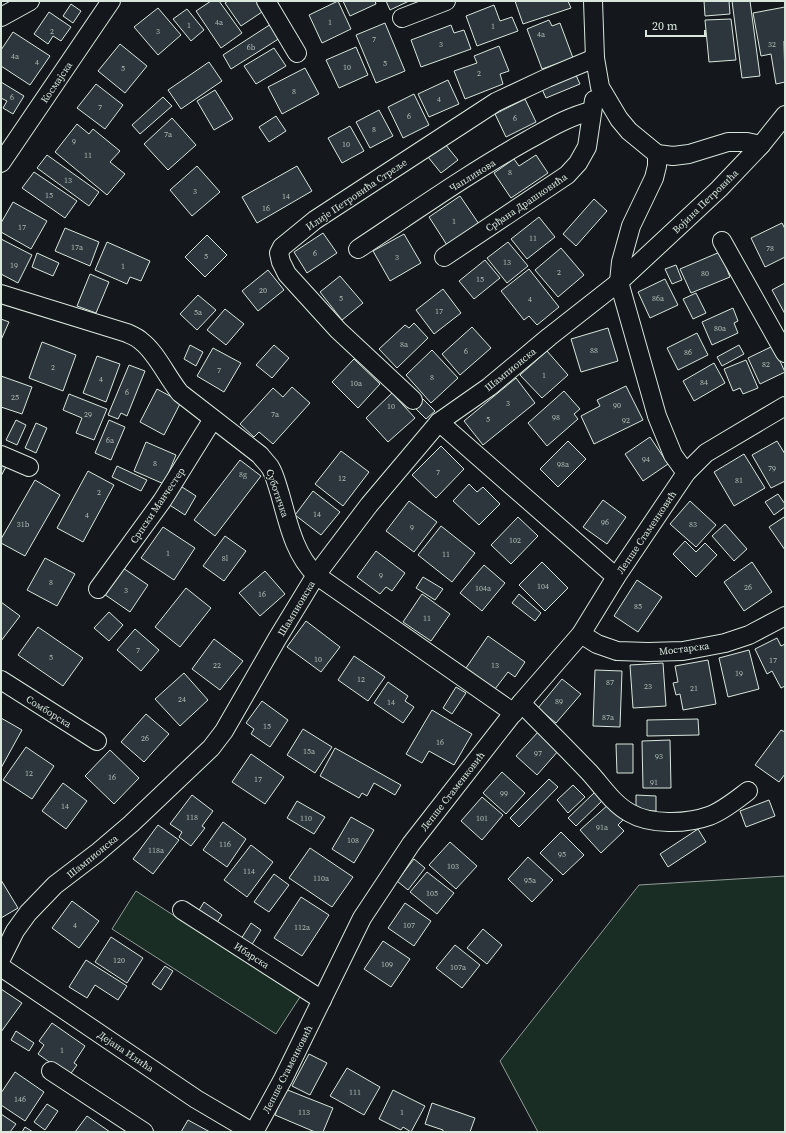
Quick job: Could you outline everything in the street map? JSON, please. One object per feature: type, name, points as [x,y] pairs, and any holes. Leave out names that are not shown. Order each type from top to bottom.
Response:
[{"type":"street","points":[[1,17],[30,1]]},
{"type":"street","name":"Космајска","points":[[1,163],[111,1]]},
{"type":"street","points":[[266,1],[297,53]]},
{"type":"street","points":[[402,18],[446,1]]},
{"type":"street","name":"Срђана Драшковића","points":[[593,1],[595,58],[600,87],[619,119],[629,131],[657,154]]},
{"type":"street","name":"Илије Петровића Стреље","points":[[413,400],[338,330],[287,274],[281,262],[279,253],[282,247],[315,220],[496,102],[595,58]]},
{"type":"street","name":"Срђана Драшковића","points":[[444,257],[567,175],[578,163],[587,147],[592,112],[596,94],[600,87]]},
{"type":"street","name":"Чаплинова","points":[[358,249],[470,175],[514,148],[552,127],[580,115],[592,112]]},
{"type":"street","name":"Војина Петровића","points":[[619,282],[720,189],[761,145],[785,115]]},
{"type":"street","points":[[686,473],[673,455],[657,416],[619,282],[621,262],[631,226],[654,178],[657,166],[657,154],[673,156],[689,154],[728,142],[747,142],[761,145]]},
{"type":"street","points":[[722,241],[785,353]]},
{"type":"street","name":"Шампионска","points":[[1,959],[15,931],[33,907],[55,885],[97,853],[131,824],[215,742],[224,731],[277,638],[316,575],[369,505],[439,422],[489,387],[619,282]]},
{"type":"street","name":"Суботичка","points":[[1,294],[127,333],[140,340],[150,351],[180,393],[260,455],[271,468],[298,550],[306,565],[316,575],[518,708],[592,775],[613,799],[628,812],[642,819],[672,822],[688,820],[709,816],[722,810],[748,791]]},
{"type":"street","name":"Лепше Стаменковић","points":[[253,1132],[283,1079],[362,918],[407,850],[518,708],[581,634],[616,577],[686,473],[706,452],[785,406]]},
{"type":"street","name":"Српски Манчестер","points":[[98,589],[162,501],[213,419]]},
{"type":"street","points":[[439,422],[616,577]]},
{"type":"street","points":[[1,455],[30,467]]},
{"type":"street","name":"Мостарска","points":[[581,634],[597,644],[617,651],[683,651],[725,643],[749,635],[785,616]]},
{"type":"street","name":"Сомборска","points":[[1,680],[97,741]]},
{"type":"street","name":"Ибарска","points":[[182,910],[322,1000]]},
{"type":"street","name":"Дејана Илића","points":[[1,967],[196,1099],[253,1132]]},
{"type":"street","points":[[51,1071],[144,1132]]},
{"type":"green space","points":[[785,876],[785,1132],[538,1132],[500,1061],[639,885]]},
{"type":"green space","points":[[136,891],[300,997],[276,1034],[112,929]]},
{"type":"building","points":[[211,1],[219,1],[242,33],[221,48],[196,11]]},
{"type":"building","points":[[228,1],[259,1],[265,10],[241,26],[225,3]]},
{"type":"building","points":[[338,1],[351,29],[322,43],[309,15]]},
{"type":"building","points":[[343,1],[375,1],[376,4],[350,16]]},
{"type":"building","points":[[386,1],[409,1],[390,10]]},
{"type":"building","points":[[515,1],[568,1],[571,8],[523,24]]},
{"type":"building","points":[[704,1],[729,1],[730,14],[705,16]]},
{"type":"building","points":[[732,1],[750,1],[760,76],[742,78]]},
{"type":"building","points":[[71,4],[81,11],[73,23],[63,16]]},
{"type":"building","points":[[494,5],[500,21],[512,17],[518,31],[477,46],[466,16]]},
{"type":"building","points":[[785,7],[785,82],[776,84],[771,54],[761,56],[753,13]]},
{"type":"building","points":[[158,8],[181,35],[158,55],[134,27]]},
{"type":"building","points":[[187,9],[204,30],[191,41],[173,19]]},
{"type":"building","points":[[49,12],[71,27],[61,41],[53,36],[48,44],[34,34]]},
{"type":"building","points":[[731,19],[736,60],[709,62],[705,20]]},
{"type":"building","points":[[549,20],[552,26],[560,23],[573,58],[542,69],[527,29]]},
{"type":"building","points":[[385,23],[405,71],[376,83],[356,35]]},
{"type":"building","points":[[271,24],[280,38],[231,69],[223,55]]},
{"type":"building","points":[[451,25],[454,33],[464,30],[471,49],[421,67],[411,40]]},
{"type":"building","points":[[13,32],[50,56],[30,85],[1,66],[1,50]]},
{"type":"building","points":[[120,44],[147,66],[125,93],[98,71]]},
{"type":"building","points":[[499,46],[509,71],[500,74],[503,84],[465,99],[454,71],[477,63],[474,56]]},
{"type":"building","points":[[356,47],[368,75],[339,88],[326,60]]},
{"type":"building","points":[[274,48],[286,66],[256,84],[244,66]]},
{"type":"building","points":[[209,62],[222,81],[181,109],[168,90]]},
{"type":"building","points":[[305,68],[319,94],[282,114],[268,87]]},
{"type":"building","points":[[575,73],[580,84],[546,98],[541,87]]},
{"type":"building","points":[[448,80],[459,104],[429,117],[418,94]]},
{"type":"building","points":[[1,82],[24,96],[13,114],[3,108],[7,101],[1,98]]},
{"type":"building","points":[[96,84],[123,105],[105,129],[77,108]]},
{"type":"building","points":[[215,90],[233,119],[214,130],[197,101]]},
{"type":"building","points":[[414,94],[429,125],[403,138],[388,107]]},
{"type":"building","points":[[163,97],[172,106],[140,134],[132,125]]},
{"type":"building","points":[[525,99],[536,122],[506,137],[495,114]]},
{"type":"building","points":[[379,110],[393,136],[370,148],[356,122]]},
{"type":"building","points":[[276,116],[286,131],[269,142],[259,127]]},
{"type":"building","points":[[172,118],[196,145],[168,170],[144,144]]},
{"type":"building","points":[[77,124],[89,134],[93,129],[120,151],[110,162],[125,174],[107,195],[55,152]]},
{"type":"building","points":[[350,126],[364,151],[342,163],[328,138]]},
{"type":"building","points":[[445,144],[458,160],[441,173],[428,157]]},
{"type":"building","points":[[47,155],[99,192],[89,206],[37,168]]},
{"type":"building","points":[[536,155],[548,173],[511,198],[494,173],[514,159],[519,166]]},
{"type":"building","points":[[197,166],[220,192],[192,216],[170,190]]},
{"type":"building","points":[[297,166],[312,191],[257,223],[242,197]]},
{"type":"building","points":[[34,172],[77,201],[65,218],[22,188]]},
{"type":"building","points":[[460,196],[479,224],[447,245],[429,217]]},
{"type":"building","points":[[594,199],[607,211],[576,246],[563,234]]},
{"type":"building","points":[[13,202],[47,221],[31,249],[1,232],[1,223]]},
{"type":"building","points":[[539,217],[555,237],[527,259],[511,239]]},
{"type":"building","points":[[782,223],[785,229],[785,257],[765,267],[751,238]]},
{"type":"building","points":[[65,228],[99,242],[90,266],[55,251]]},
{"type":"building","points":[[323,233],[337,253],[307,273],[294,252]]},
{"type":"building","points":[[404,234],[421,263],[390,281],[373,251]]},
{"type":"building","points":[[207,235],[227,255],[205,277],[185,257]]},
{"type":"building","points":[[1,239],[32,255],[18,283],[1,274]]},
{"type":"building","points":[[107,242],[150,261],[141,281],[130,277],[127,284],[95,270]]},
{"type":"building","points":[[508,242],[528,266],[507,283],[487,258]]},
{"type":"building","points":[[561,248],[584,275],[558,297],[535,270]]},
{"type":"building","points":[[720,252],[730,277],[691,293],[680,269]]},
{"type":"building","points":[[37,253],[59,263],[53,276],[32,267]]},
{"type":"building","points":[[485,260],[500,278],[474,299],[459,281]]},
{"type":"building","points":[[676,265],[682,280],[672,284],[665,269]]},
{"type":"building","points":[[529,269],[559,307],[537,325],[529,316],[524,320],[501,291]]},
{"type":"building","points":[[268,270],[284,290],[258,311],[242,291]]},
{"type":"building","points":[[90,274],[109,282],[96,313],[77,306]]},
{"type":"building","points":[[340,276],[363,303],[342,320],[320,292]]},
{"type":"building","points":[[665,279],[678,305],[650,318],[638,292]]},
{"type":"building","points":[[785,283],[785,314],[772,290]]},
{"type":"building","points":[[443,289],[461,313],[434,334],[416,310]]},
{"type":"building","points":[[696,293],[706,313],[693,319],[683,299]]},
{"type":"building","points":[[198,295],[216,310],[197,330],[180,314]]},
{"type":"building","points":[[733,308],[738,321],[734,323],[738,333],[712,345],[702,322]]},
{"type":"building","points":[[225,309],[244,324],[226,345],[207,330]]},
{"type":"building","points":[[1,319],[9,322],[1,340]]},
{"type":"building","points":[[414,323],[428,338],[397,368],[379,349],[405,325],[409,328]]},
{"type":"building","points":[[472,327],[491,348],[460,375],[442,354]]},
{"type":"building","points":[[608,328],[618,361],[581,372],[571,339]]},
{"type":"building","points":[[697,333],[708,355],[678,370],[667,348]]},
{"type":"building","points":[[42,342],[76,355],[63,391],[29,378]]},
{"type":"building","points":[[190,345],[203,352],[196,366],[184,359]]},
{"type":"building","points":[[274,345],[289,358],[272,378],[256,365]]},
{"type":"building","points":[[739,345],[744,354],[722,366],[717,357]]},
{"type":"building","points":[[773,346],[785,372],[760,384],[748,358]]},
{"type":"building","points":[[213,348],[241,363],[224,392],[197,376]]},
{"type":"building","points":[[432,350],[458,378],[431,403],[406,375]]},
{"type":"building","points":[[547,351],[568,375],[542,398],[520,375]]},
{"type":"building","points":[[97,356],[120,364],[106,402],[83,393]]},
{"type":"building","points":[[354,359],[380,384],[358,408],[332,382]]},
{"type":"building","points":[[746,360],[758,388],[743,394],[740,388],[733,391],[724,369]]},
{"type":"building","points":[[714,363],[725,383],[694,401],[683,381]]},
{"type":"building","points":[[129,365],[145,371],[127,416],[121,413],[118,419],[108,415]]},
{"type":"building","points":[[1,376],[32,387],[22,414],[1,407]]},
{"type":"building","points":[[516,378],[535,403],[483,445],[464,421]]},
{"type":"building","points":[[626,386],[643,420],[594,444],[581,416],[600,406],[597,400]]},
{"type":"building","points":[[292,387],[310,403],[273,444],[259,432],[254,437],[240,424],[273,388],[283,397]]},
{"type":"building","points":[[157,389],[181,402],[164,435],[140,422]]},
{"type":"building","points":[[564,391],[580,409],[574,414],[578,419],[547,446],[528,423]]},
{"type":"building","points":[[392,393],[415,418],[388,442],[366,418]]},
{"type":"building","points":[[69,394],[107,409],[94,440],[76,433],[82,418],[63,410]]},
{"type":"building","points":[[423,399],[435,411],[426,419],[414,407]]},
{"type":"building","points":[[16,420],[26,425],[17,445],[6,440]]},
{"type":"building","points":[[109,420],[125,427],[111,460],[95,453]]},
{"type":"building","points":[[36,423],[47,428],[36,453],[25,448]]},
{"type":"building","points":[[650,437],[668,464],[643,481],[625,454]]},
{"type":"building","points":[[568,441],[586,459],[558,487],[540,469]]},
{"type":"building","points":[[777,441],[785,454],[785,481],[771,488],[752,455]]},
{"type":"building","points":[[146,442],[176,455],[164,484],[134,471]]},
{"type":"building","points":[[441,446],[464,469],[436,498],[412,475]]},
{"type":"building","points":[[341,451],[369,472],[343,506],[315,484]]},
{"type":"building","points":[[744,454],[765,488],[734,506],[714,472]]},
{"type":"building","points":[[240,460],[261,476],[215,536],[194,520]]},
{"type":"building","points":[[1,462],[7,465],[1,476]]},
{"type":"building","points":[[117,466],[147,480],[141,491],[112,477]]},
{"type":"building","points":[[88,471],[114,485],[83,542],[57,528]]},
{"type":"building","points":[[35,480],[60,495],[25,556],[1,543],[1,539]]},
{"type":"building","points":[[469,484],[477,492],[483,487],[500,504],[479,525],[453,501]]},
{"type":"building","points":[[179,485],[196,496],[185,515],[168,504]]},
{"type":"building","points":[[313,491],[340,512],[321,535],[295,515]]},
{"type":"building","points":[[778,494],[785,504],[785,507],[774,515],[765,502]]},
{"type":"building","points":[[603,500],[626,517],[607,544],[583,527]]},
{"type":"building","points":[[409,501],[437,522],[414,552],[386,531]]},
{"type":"building","points":[[690,501],[716,525],[696,547],[670,524]]},
{"type":"building","points":[[518,517],[538,536],[511,564],[491,545]]},
{"type":"building","points":[[784,517],[785,519],[785,550],[769,527]]},
{"type":"building","points":[[725,524],[747,549],[734,561],[712,536]]},
{"type":"building","points":[[441,526],[475,553],[452,582],[418,555]]},
{"type":"building","points":[[163,527],[195,548],[174,580],[141,558]]},
{"type":"building","points":[[225,536],[246,551],[224,581],[203,566]]},
{"type":"building","points":[[685,541],[696,552],[705,543],[717,555],[696,577],[673,554]]},
{"type":"building","points":[[376,551],[405,573],[392,591],[386,587],[380,594],[357,577]]},
{"type":"building","points":[[45,558],[75,574],[57,606],[27,590]]},
{"type":"building","points":[[542,562],[568,588],[545,611],[519,585]]},
{"type":"building","points":[[752,562],[772,592],[744,611],[724,582]]},
{"type":"building","points":[[484,565],[505,583],[482,611],[460,593]]},
{"type":"building","points":[[123,568],[148,585],[130,612],[104,594]]},
{"type":"building","points":[[265,571],[285,594],[260,616],[239,593]]},
{"type":"building","points":[[423,577],[443,589],[435,600],[416,588]]},
{"type":"building","points":[[637,580],[662,597],[638,632],[614,616]]},
{"type":"building","points":[[186,588],[211,608],[180,647],[155,627]]},
{"type":"building","points":[[422,594],[450,614],[431,641],[403,622]]},
{"type":"building","points":[[519,594],[541,613],[535,621],[512,603]]},
{"type":"building","points":[[1,602],[20,616],[1,641]]},
{"type":"building","points":[[109,612],[123,625],[109,641],[94,628]]},
{"type":"building","points":[[306,621],[340,647],[321,672],[287,647]]},
{"type":"building","points":[[38,627],[83,658],[63,686],[18,655]]},
{"type":"building","points":[[135,629],[159,650],[141,671],[117,650]]},
{"type":"building","points":[[488,636],[525,662],[515,677],[508,672],[495,689],[466,668]]},
{"type":"building","points":[[777,638],[781,646],[785,644],[785,686],[781,688],[772,671],[767,674],[755,649]]},
{"type":"building","points":[[214,639],[243,661],[220,690],[192,669]]},
{"type":"building","points":[[749,650],[759,689],[728,697],[719,658]]},
{"type":"building","points":[[354,656],[385,677],[368,701],[338,680]]},
{"type":"building","points":[[708,660],[716,704],[683,710],[680,694],[676,695],[673,683],[678,682],[675,666]]},
{"type":"building","points":[[663,663],[666,706],[633,708],[630,665]]},
{"type":"building","points":[[595,670],[622,671],[620,727],[593,726]]},
{"type":"building","points":[[184,673],[208,700],[180,726],[155,699]]},
{"type":"building","points":[[562,679],[581,694],[556,723],[538,708]]},
{"type":"building","points":[[388,682],[408,696],[405,701],[414,707],[403,723],[374,703]]},
{"type":"building","points":[[456,687],[466,693],[452,714],[443,708]]},
{"type":"building","points":[[262,701],[288,720],[270,747],[251,734],[254,729],[246,723]]},
{"type":"building","points":[[432,710],[472,734],[454,765],[429,751],[422,763],[406,754]]},
{"type":"building","points":[[146,714],[169,734],[144,762],[121,742]]},
{"type":"building","points":[[1,718],[22,730],[1,768]]},
{"type":"building","points":[[698,719],[699,735],[647,736],[647,720]]},
{"type":"building","points":[[303,729],[332,747],[315,773],[287,755]]},
{"type":"building","points":[[781,730],[785,732],[785,774],[779,782],[755,765]]},
{"type":"building","points":[[539,731],[559,750],[537,775],[516,756]]},
{"type":"building","points":[[670,740],[671,788],[643,788],[642,741]]},
{"type":"building","points":[[616,744],[633,744],[633,773],[617,773]]},
{"type":"building","points":[[26,747],[54,766],[32,799],[3,780]]},
{"type":"building","points":[[335,748],[401,785],[395,795],[374,783],[367,796],[362,793],[359,798],[320,776]]},
{"type":"building","points":[[110,750],[139,778],[114,804],[85,776]]},
{"type":"building","points":[[251,754],[284,777],[265,804],[232,782]]},
{"type":"building","points":[[502,772],[525,793],[506,814],[483,793]]},
{"type":"building","points":[[549,779],[558,787],[519,827],[510,818]]},
{"type":"building","points":[[63,783],[87,801],[66,829],[42,811]]},
{"type":"building","points":[[573,785],[585,797],[568,813],[557,800]]},
{"type":"building","points":[[595,792],[603,800],[576,826],[568,818]]},
{"type":"building","points":[[192,795],[213,811],[202,826],[205,828],[191,846],[179,837],[182,832],[170,824]]},
{"type":"building","points":[[636,795],[656,796],[656,811],[636,811]]},
{"type":"building","points":[[482,797],[503,815],[482,840],[461,821]]},
{"type":"building","points":[[769,800],[775,816],[746,827],[740,811]]},
{"type":"building","points":[[297,801],[325,817],[314,834],[287,818]]},
{"type":"building","points":[[609,804],[623,820],[618,825],[624,831],[601,853],[580,830]]},
{"type":"building","points":[[351,817],[374,830],[354,863],[332,849]]},
{"type":"building","points":[[223,822],[246,839],[227,867],[203,850]]},
{"type":"building","points":[[158,825],[179,840],[153,874],[133,859]]},
{"type":"building","points":[[698,829],[706,842],[668,867],[660,854]]},
{"type":"building","points":[[561,832],[584,855],[563,875],[540,853]]},
{"type":"building","points":[[450,842],[477,866],[456,889],[429,865]]},
{"type":"building","points":[[251,845],[273,862],[247,897],[224,880]]},
{"type":"building","points":[[310,848],[353,877],[332,907],[289,878]]},
{"type":"building","points":[[528,857],[553,880],[532,902],[508,879]]},
{"type":"building","points":[[414,859],[425,868],[408,890],[397,881]]},
{"type":"building","points":[[427,872],[454,893],[437,914],[410,892]]},
{"type":"building","points":[[274,874],[289,885],[269,912],[254,902]]},
{"type":"building","points":[[1,880],[18,908],[1,918]]},
{"type":"building","points":[[301,897],[329,915],[302,956],[274,938]]},
{"type":"building","points":[[72,901],[99,921],[79,948],[52,928]]},
{"type":"building","points":[[204,902],[222,915],[216,924],[198,912]]},
{"type":"building","points":[[405,903],[431,921],[414,946],[388,928]]},
{"type":"building","points":[[251,923],[261,930],[251,946],[241,939]]},
{"type":"building","points":[[483,929],[502,945],[487,964],[467,948]]},
{"type":"building","points":[[111,937],[143,958],[127,983],[95,962]]},
{"type":"building","points":[[383,941],[410,959],[391,987],[364,969]]},
{"type":"building","points":[[455,945],[480,965],[462,988],[436,968]]},
{"type":"building","points":[[86,960],[127,986],[118,1000],[95,985],[87,998],[69,987]]},
{"type":"building","points":[[165,966],[173,971],[161,990],[152,984]]},
{"type":"building","points":[[1,989],[22,1003],[1,1032]]},
{"type":"building","points":[[52,1023],[85,1046],[74,1063],[77,1065],[69,1076],[38,1054],[44,1045],[39,1041]]},
{"type":"building","points":[[16,1031],[34,1043],[29,1051],[11,1040]]},
{"type":"building","points":[[309,1054],[327,1063],[310,1095],[292,1086]]},
{"type":"building","points":[[347,1068],[380,1087],[364,1115],[330,1096]]},
{"type":"building","points":[[15,1072],[44,1092],[25,1121],[1,1105],[1,1093]]},
{"type":"building","points":[[285,1089],[333,1108],[323,1132],[315,1132],[275,1115]]},
{"type":"building","points":[[393,1090],[425,1106],[411,1132],[403,1127],[401,1130],[379,1119]]},
{"type":"building","points":[[432,1103],[475,1118],[470,1132],[443,1132],[443,1130],[425,1124]]},
{"type":"building","points":[[47,1104],[58,1111],[45,1130],[34,1122]]},
{"type":"building","points":[[1,1114],[16,1124],[10,1132],[1,1132]]},
{"type":"building","points":[[87,1116],[110,1132],[75,1132]]},
{"type":"building","points":[[188,1120],[210,1132],[181,1132]]},
{"type":"building","points":[[25,1127],[33,1132],[22,1132]]}]
